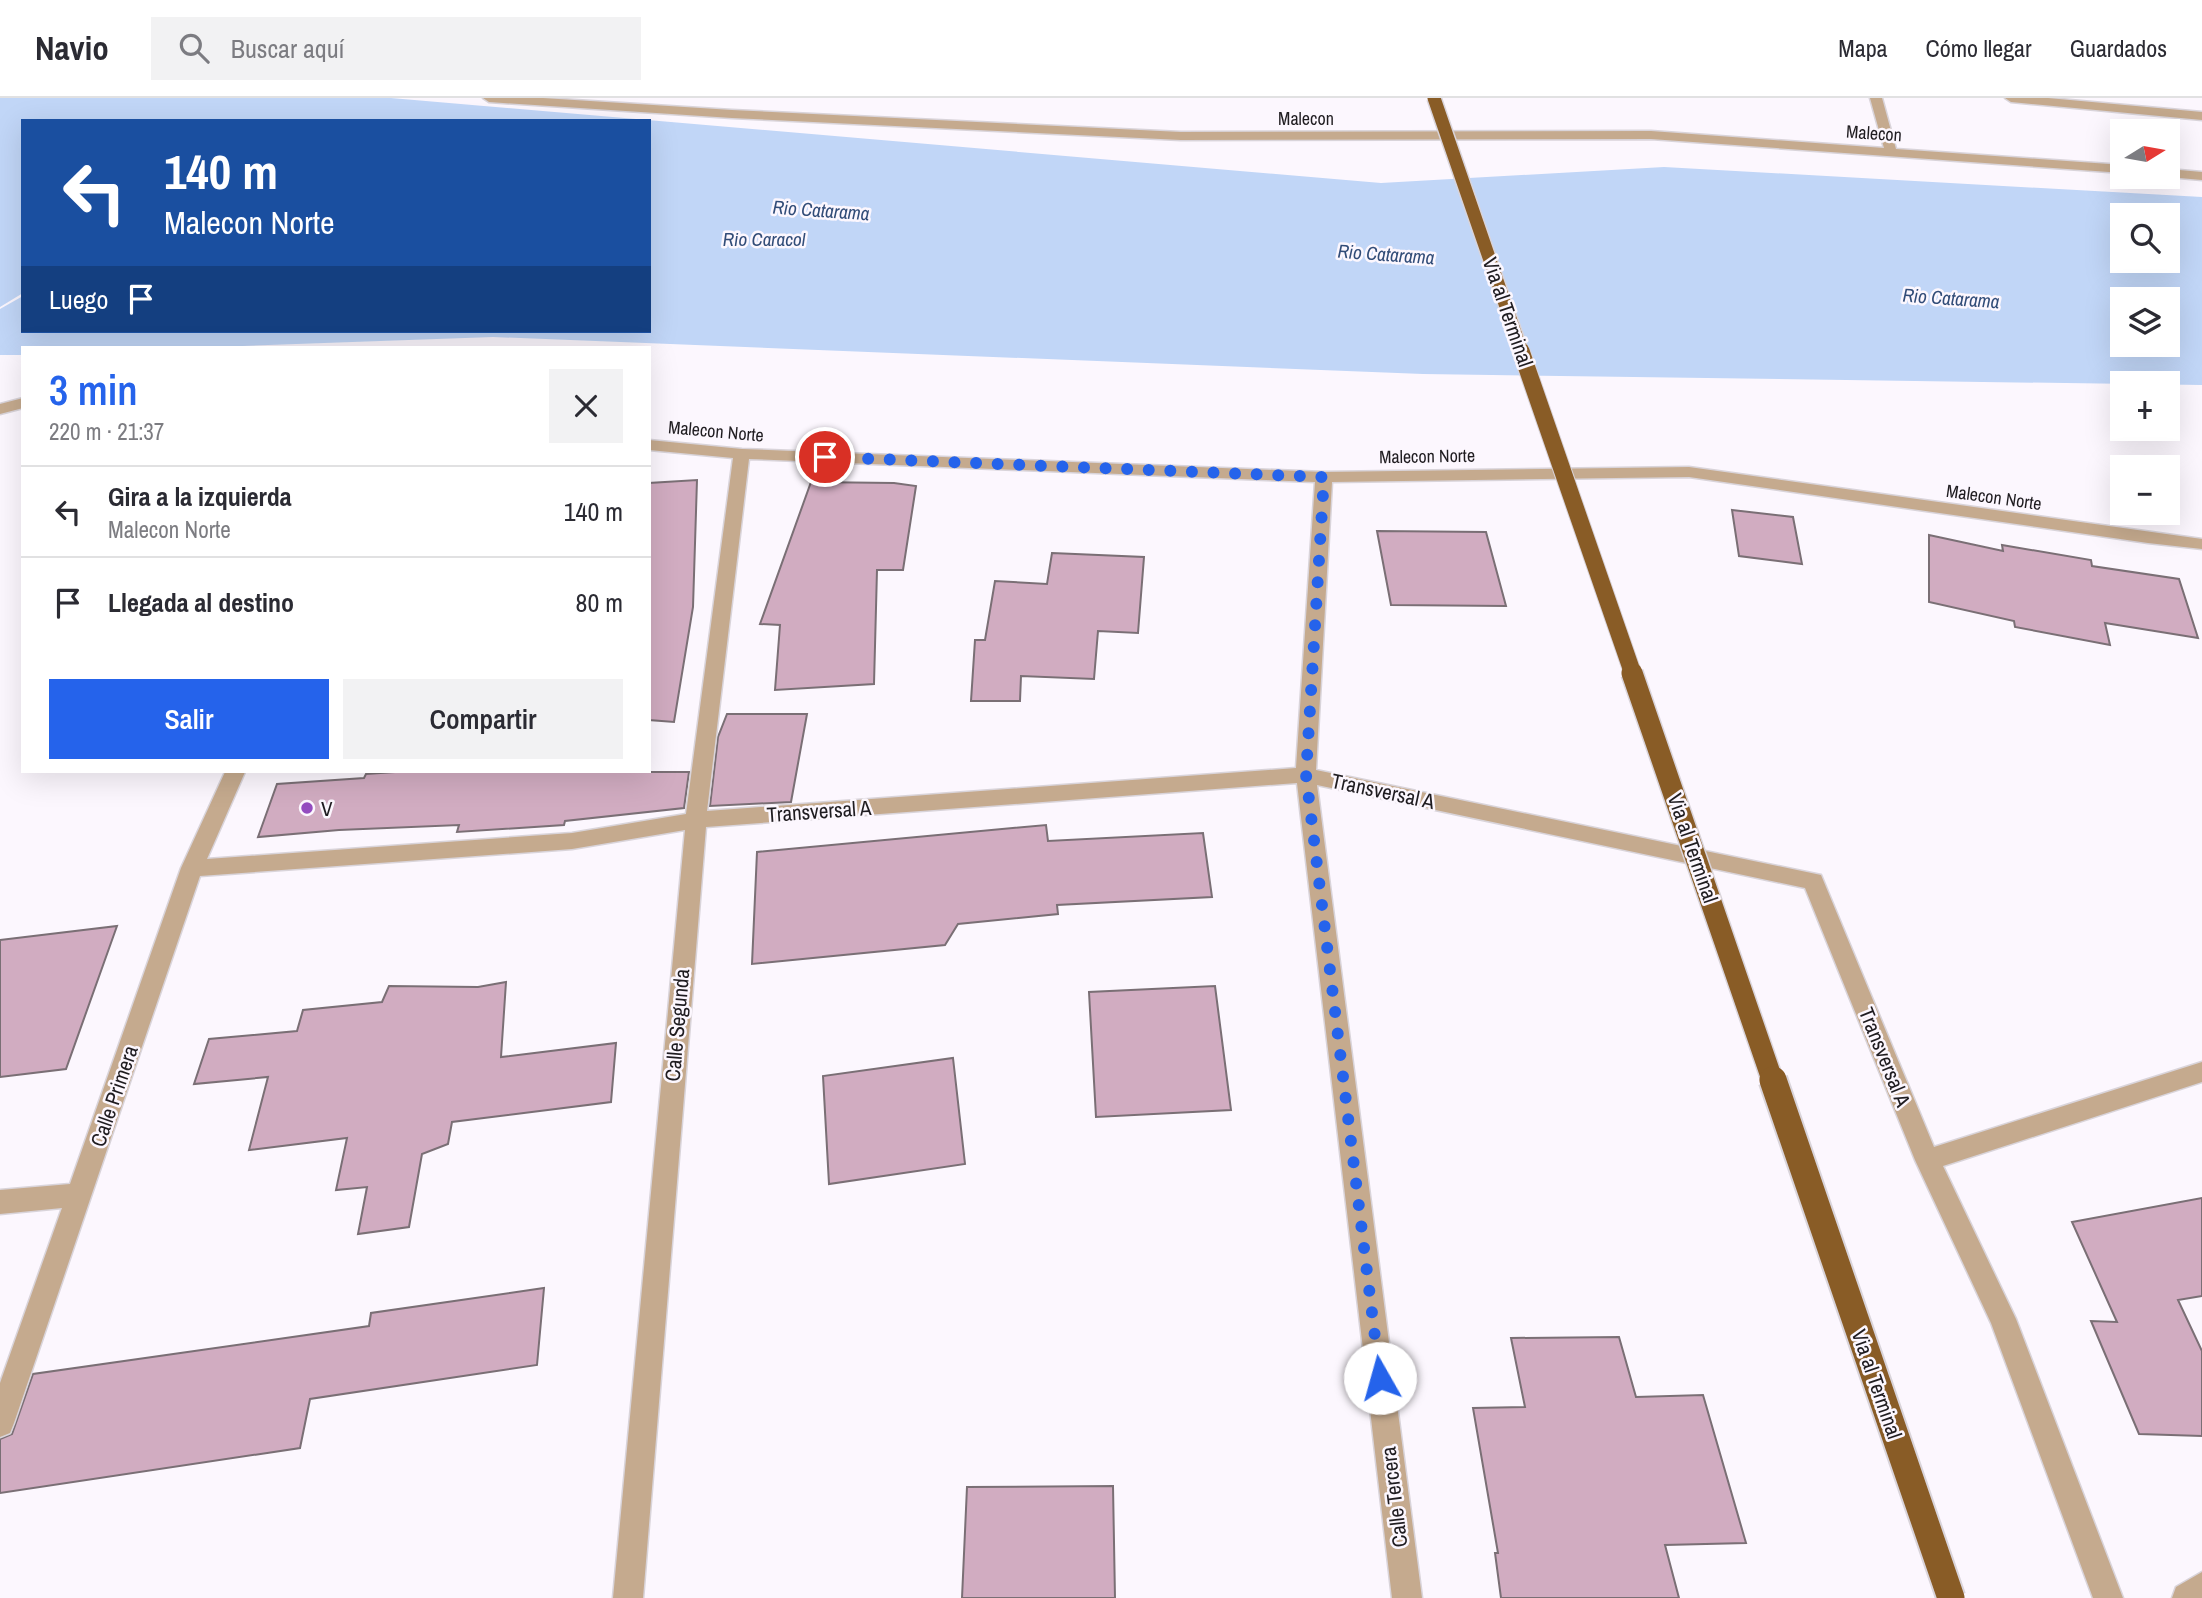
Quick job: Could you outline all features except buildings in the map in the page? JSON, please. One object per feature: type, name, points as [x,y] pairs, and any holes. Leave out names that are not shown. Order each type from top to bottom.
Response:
[{"type":"highway","name":"Via al Terminal","points":[[1434,98],[1951,1598]]},
{"type":"street","name":"Malecon","points":[[489,98],[732,114],[1181,136],[1651,135],[2110,168]]},
{"type":"street","points":[[732,114],[736,98]]},
{"type":"street","points":[[1876,98],[1891,152]]},
{"type":"street","points":[[2011,98],[2202,116]]},
{"type":"street","points":[[2180,174],[2202,176]]},
{"type":"street","points":[[1,408],[21,403]]},
{"type":"street","name":"Malecon Norte","points":[[651,445],[742,454],[1324,477],[1689,472],[2202,544]]},
{"type":"street","name":"Calle Segunda","points":[[628,1598],[696,820],[742,454]]},
{"type":"street","name":"Calle Tercera","points":[[1324,477],[1306,775],[1407,1598]]},
{"type":"street","name":"Calle Primera","points":[[0,1423],[192,868],[235,773]]},
{"type":"street","name":"Transversal A","points":[[192,868],[572,841],[696,820],[1306,775],[1813,881],[1927,1160]]},
{"type":"street","points":[[2108,1598],[2003,1319],[1927,1160],[2202,1072]]},
{"type":"street","points":[[0,1202],[80,1195]]},
{"type":"street","points":[[2187,1598],[2202,1587]]},
{"type":"water","points":[[0,98],[391,98],[636,119],[21,119],[21,294],[0,307]]},
{"type":"water","points":[[651,120],[1381,183],[1664,167],[2202,197],[2202,385],[2180,385],[2180,371],[2110,371],[2110,384],[1423,374],[493,337],[243,346],[21,346],[21,355],[0,355],[0,309],[21,297],[21,333],[651,333]]},
{"type":"place","name":"V","points":[[307,808]]},
{"type":"route","points":[[825,457],[1324,477],[1306,775],[1380,1378]]},
{"type":"water label","name":"Rio Catarama","points":[[821,210]]},
{"type":"water label","name":"Rio Caracol","points":[[764,239]]},
{"type":"water label","name":"Rio Catarama","points":[[1386,254]]},
{"type":"water label","name":"Rio Catarama","points":[[1951,298]]}]
